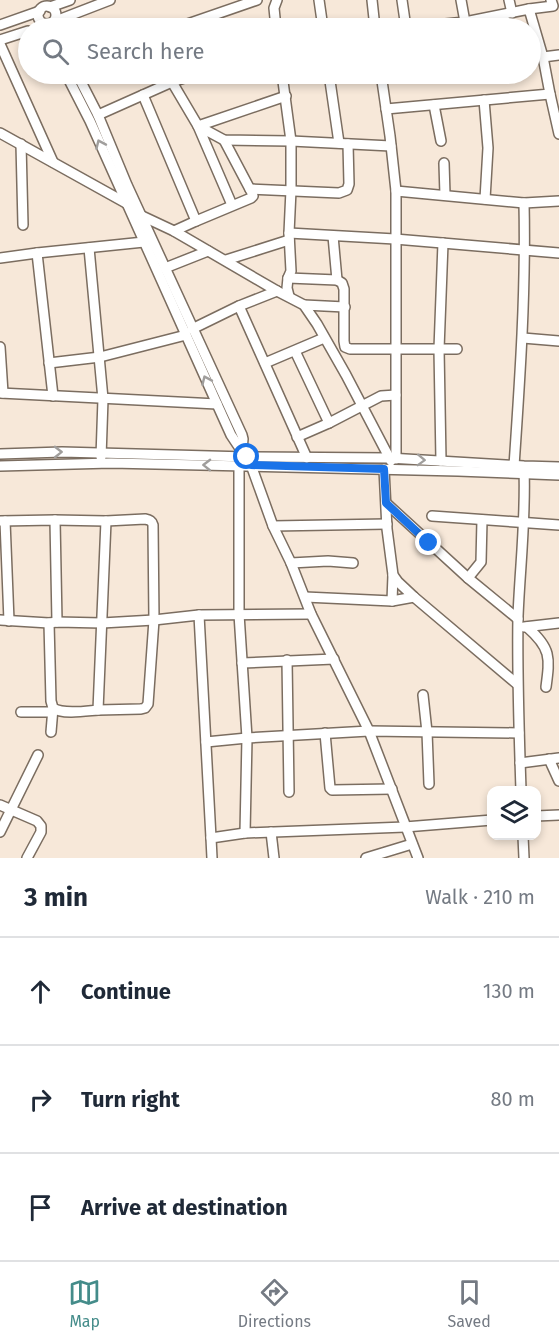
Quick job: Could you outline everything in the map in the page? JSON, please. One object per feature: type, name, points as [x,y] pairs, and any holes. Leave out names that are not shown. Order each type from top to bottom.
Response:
[{"type":"street","points":[[0,25],[44,6],[70,0]]},
{"type":"street","points":[[66,18],[110,0]]},
{"type":"street","points":[[205,18],[256,0]]},
{"type":"street","points":[[275,18],[274,8],[277,0]]},
{"type":"street","points":[[319,0],[322,18]]},
{"type":"street","points":[[372,0],[374,18]]},
{"type":"street","points":[[402,0],[405,18]]},
{"type":"street","points":[[461,0],[464,18]]},
{"type":"street","points":[[509,0],[512,13]]},
{"type":"street","points":[[486,18],[554,4]]},
{"type":"street","points":[[44,6],[56,14],[55,18]]},
{"type":"street","points":[[529,9],[532,18]]},
{"type":"street","points":[[18,35],[0,42],[18,83]]},
{"type":"street","points":[[541,50],[559,134]]},
{"type":"street","points":[[543,57],[559,55]]},
{"type":"street","points":[[19,84],[53,162]]},
{"type":"street","points":[[71,84],[144,242],[242,435],[247,458],[273,526],[291,563],[311,614],[369,731],[418,858]]},
{"type":"street","points":[[82,84],[165,268],[217,404],[231,435],[247,458]]},
{"type":"street","points":[[98,115],[167,84]]},
{"type":"street","points":[[173,84],[198,126],[232,205]]},
{"type":"street","points":[[284,84],[291,141],[289,237],[291,271],[287,288],[289,296]]},
{"type":"street","points":[[250,189],[339,193],[346,190],[349,184],[344,143],[331,84]]},
{"type":"street","points":[[382,84],[396,191],[396,395],[393,462]]},
{"type":"street","points":[[386,109],[550,94]]},
{"type":"street","points":[[142,95],[196,221]]},
{"type":"street","points":[[198,126],[286,96]]},
{"type":"street","points":[[484,100],[488,148],[484,199]]},
{"type":"street","points":[[434,105],[441,141]]},
{"type":"street","points":[[198,126],[224,141],[291,141],[391,146]]},
{"type":"street","points":[[0,133],[126,203],[142,216],[174,231],[304,305],[317,324],[393,462]]},
{"type":"street","points":[[174,231],[253,196],[224,141]]},
{"type":"street","points":[[21,144],[23,225]]},
{"type":"street","points":[[444,163],[445,195]]},
{"type":"street","points":[[396,191],[524,203],[559,201]]},
{"type":"street","points":[[520,786],[517,684],[525,522],[521,469],[524,203]]},
{"type":"street","points":[[333,236],[337,280]]},
{"type":"street","points":[[226,261],[289,237],[333,236],[395,239],[559,253]]},
{"type":"street","points":[[0,258],[144,242]]},
{"type":"street","points":[[441,461],[439,349],[443,243]]},
{"type":"street","points":[[89,248],[104,399],[100,463]]},
{"type":"street","points":[[165,268],[208,250]]},
{"type":"street","points":[[37,253],[53,396]]},
{"type":"street","points":[[288,278],[337,280],[342,283],[345,307],[345,347],[350,349],[457,349]]},
{"type":"street","points":[[50,363],[99,357],[189,332],[239,306],[277,291]]},
{"type":"street","points":[[304,305],[345,307]]},
{"type":"street","points":[[239,306],[307,458]]},
{"type":"street","points":[[265,363],[324,338]]},
{"type":"street","points":[[523,338],[559,341]]},
{"type":"street","points":[[0,347],[2,393],[217,404]]},
{"type":"street","points":[[295,351],[329,423]]},
{"type":"street","points":[[297,437],[381,396],[396,395]]},
{"type":"street","points":[[0,454],[62,452],[307,458],[521,469],[559,467]]},
{"type":"street","points":[[0,466],[100,463],[239,465],[247,458],[384,469],[393,462],[441,461],[559,475]]},
{"type":"street","points":[[239,465],[239,614],[247,738],[245,833]]},
{"type":"street","points":[[384,469],[393,575],[392,601]]},
{"type":"street","points":[[386,503],[521,625],[542,641],[549,661],[546,687]]},
{"type":"street","points":[[432,516],[559,525]]},
{"type":"street","points":[[21,712],[141,709],[148,704],[154,620],[153,522],[145,519],[3,521],[4,621],[102,623],[154,620],[199,615],[311,614]]},
{"type":"street","points":[[51,732],[55,520]]},
{"type":"street","points":[[468,578],[481,562],[482,520]]},
{"type":"street","points":[[98,710],[106,521]]},
{"type":"street","points":[[273,526],[387,524]]},
{"type":"street","points":[[291,563],[328,561],[353,563]]},
{"type":"street","points":[[393,575],[414,597],[517,684]]},
{"type":"street","points":[[305,597],[392,601],[414,597]]},
{"type":"street","points":[[199,615],[212,858]]},
{"type":"street","points":[[521,625],[559,622]]},
{"type":"street","points":[[242,663],[334,659]]},
{"type":"street","points":[[287,660],[289,792]]},
{"type":"street","points":[[423,694],[429,784]]},
{"type":"street","points":[[206,742],[369,731],[519,733]]},
{"type":"street","points":[[325,733],[332,790],[392,789]]},
{"type":"street","points":[[0,832],[38,755]]},
{"type":"street","points":[[520,763],[554,758],[559,781]]},
{"type":"street","points":[[0,805],[37,821],[41,826],[41,832],[27,858]]},
{"type":"street","points":[[541,816],[559,815]]},
{"type":"street","points":[[211,838],[245,833],[405,827],[487,820]]},
{"type":"street","points":[[271,832],[274,858]]},
{"type":"street","points":[[523,840],[524,858]]},
{"type":"street","points":[[366,858],[412,844]]},
{"type":"route","points":[[247,457],[251,465],[384,469],[386,503],[429,543]]}]
